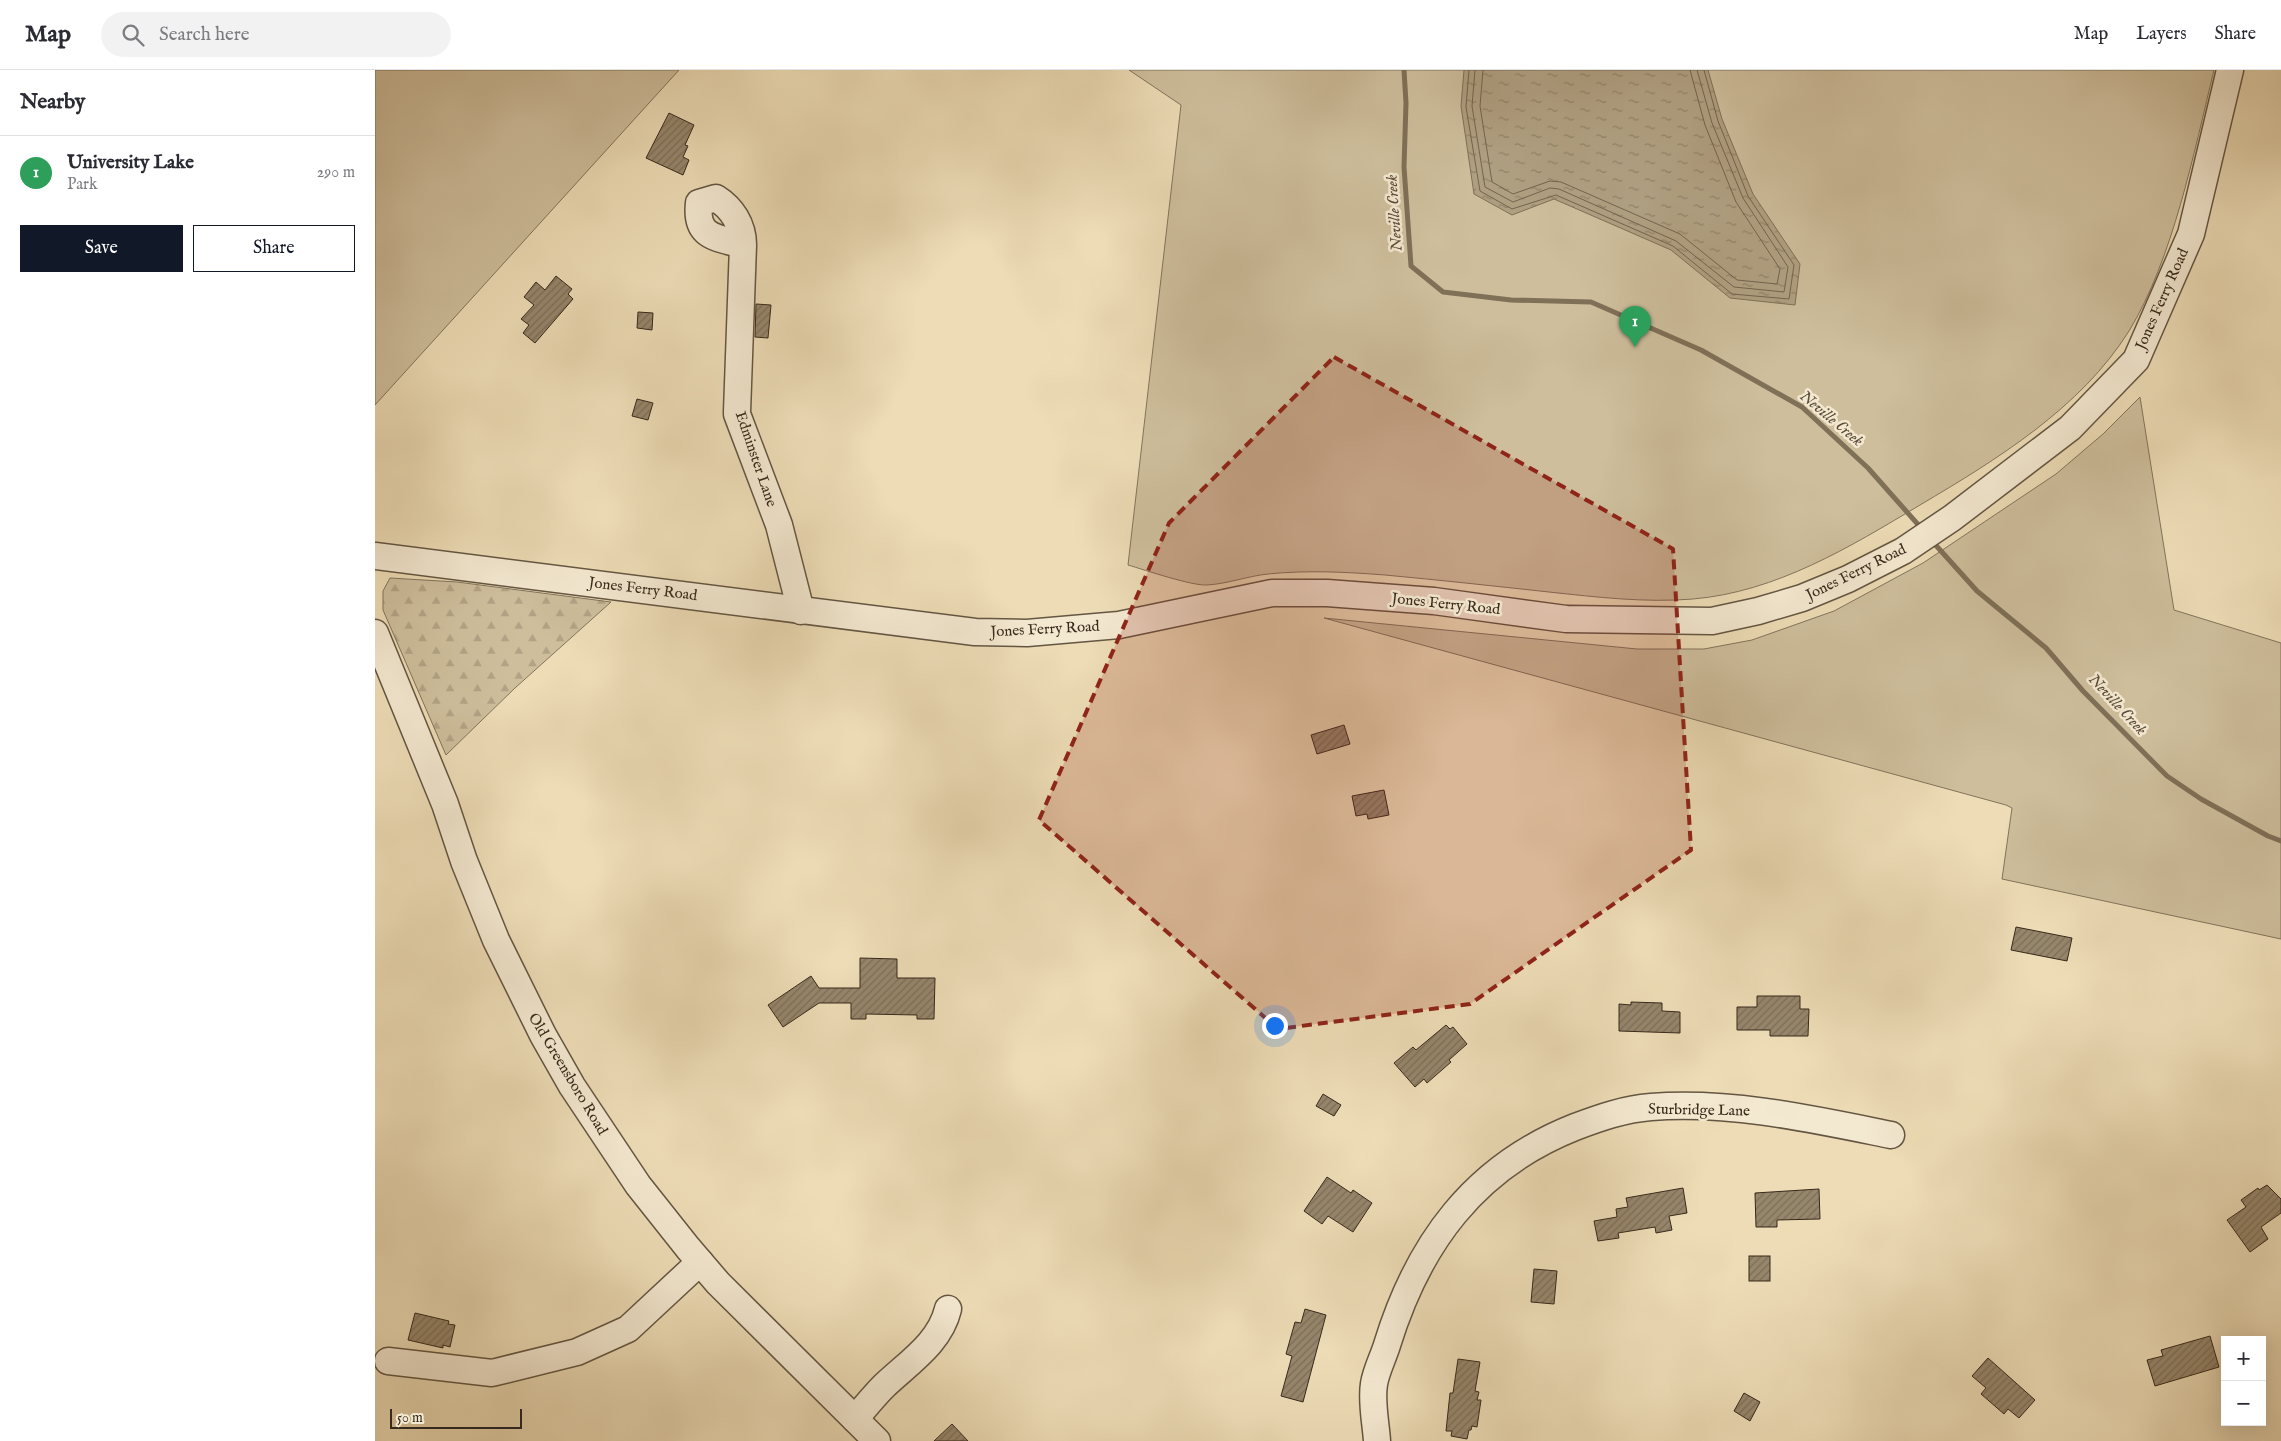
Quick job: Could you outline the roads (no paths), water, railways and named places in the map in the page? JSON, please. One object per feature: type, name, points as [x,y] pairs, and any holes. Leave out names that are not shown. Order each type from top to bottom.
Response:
[{"type":"street","name":"Jones Ferry Road","points":[[375,556],[975,632],[1027,633],[1119,625],[1272,593],[1327,593],[1434,602],[1567,618],[1712,621],[1758,611],[1802,598],[1848,579],[1903,551],[1952,518],[2070,428],[2136,360],[2191,234],[2230,70]]},
{"type":"street","name":"Edminster Lane","points":[[743,245],[737,414],[779,525],[801,611]]},
{"type":"street","name":"Old Greensboro Road","points":[[375,633],[445,804],[464,860],[496,940],[526,1002],[572,1086],[638,1185],[700,1262],[877,1441]]},
{"type":"street","name":"Sturbridge Lane","points":[[1377,1441],[1374,1385],[1407,1287],[1436,1235],[1456,1210],[1485,1181],[1527,1150],[1550,1137],[1599,1118],[1651,1107],[1723,1107],[1798,1116],[1891,1135]]},
{"type":"street","points":[[388,1361],[492,1373],[577,1352],[628,1328],[700,1262]]},
{"type":"street","points":[[855,1419],[884,1387],[924,1352],[945,1322],[948,1309]]},
{"type":"water","points":[[1464,70],[1708,70],[1722,119],[1753,194],[1800,264],[1795,305],[1730,298],[1671,250],[1554,199],[1512,215],[1474,194],[1461,106]]},
{"type":"waterway","name":"Neville Creek","points":[[1404,70],[1406,103],[1404,167],[1411,266],[1443,292],[1511,300],[1591,302],[1701,350],[1802,407],[1868,468],[1922,529]]},
{"type":"waterway","name":"Neville Creek","points":[[1932,541],[1977,591],[2046,648],[2083,691],[2167,776],[2201,799],[2268,836],[2281,841]]},
{"type":"place","name":"University Lake","points":[[1635,347]]}]
